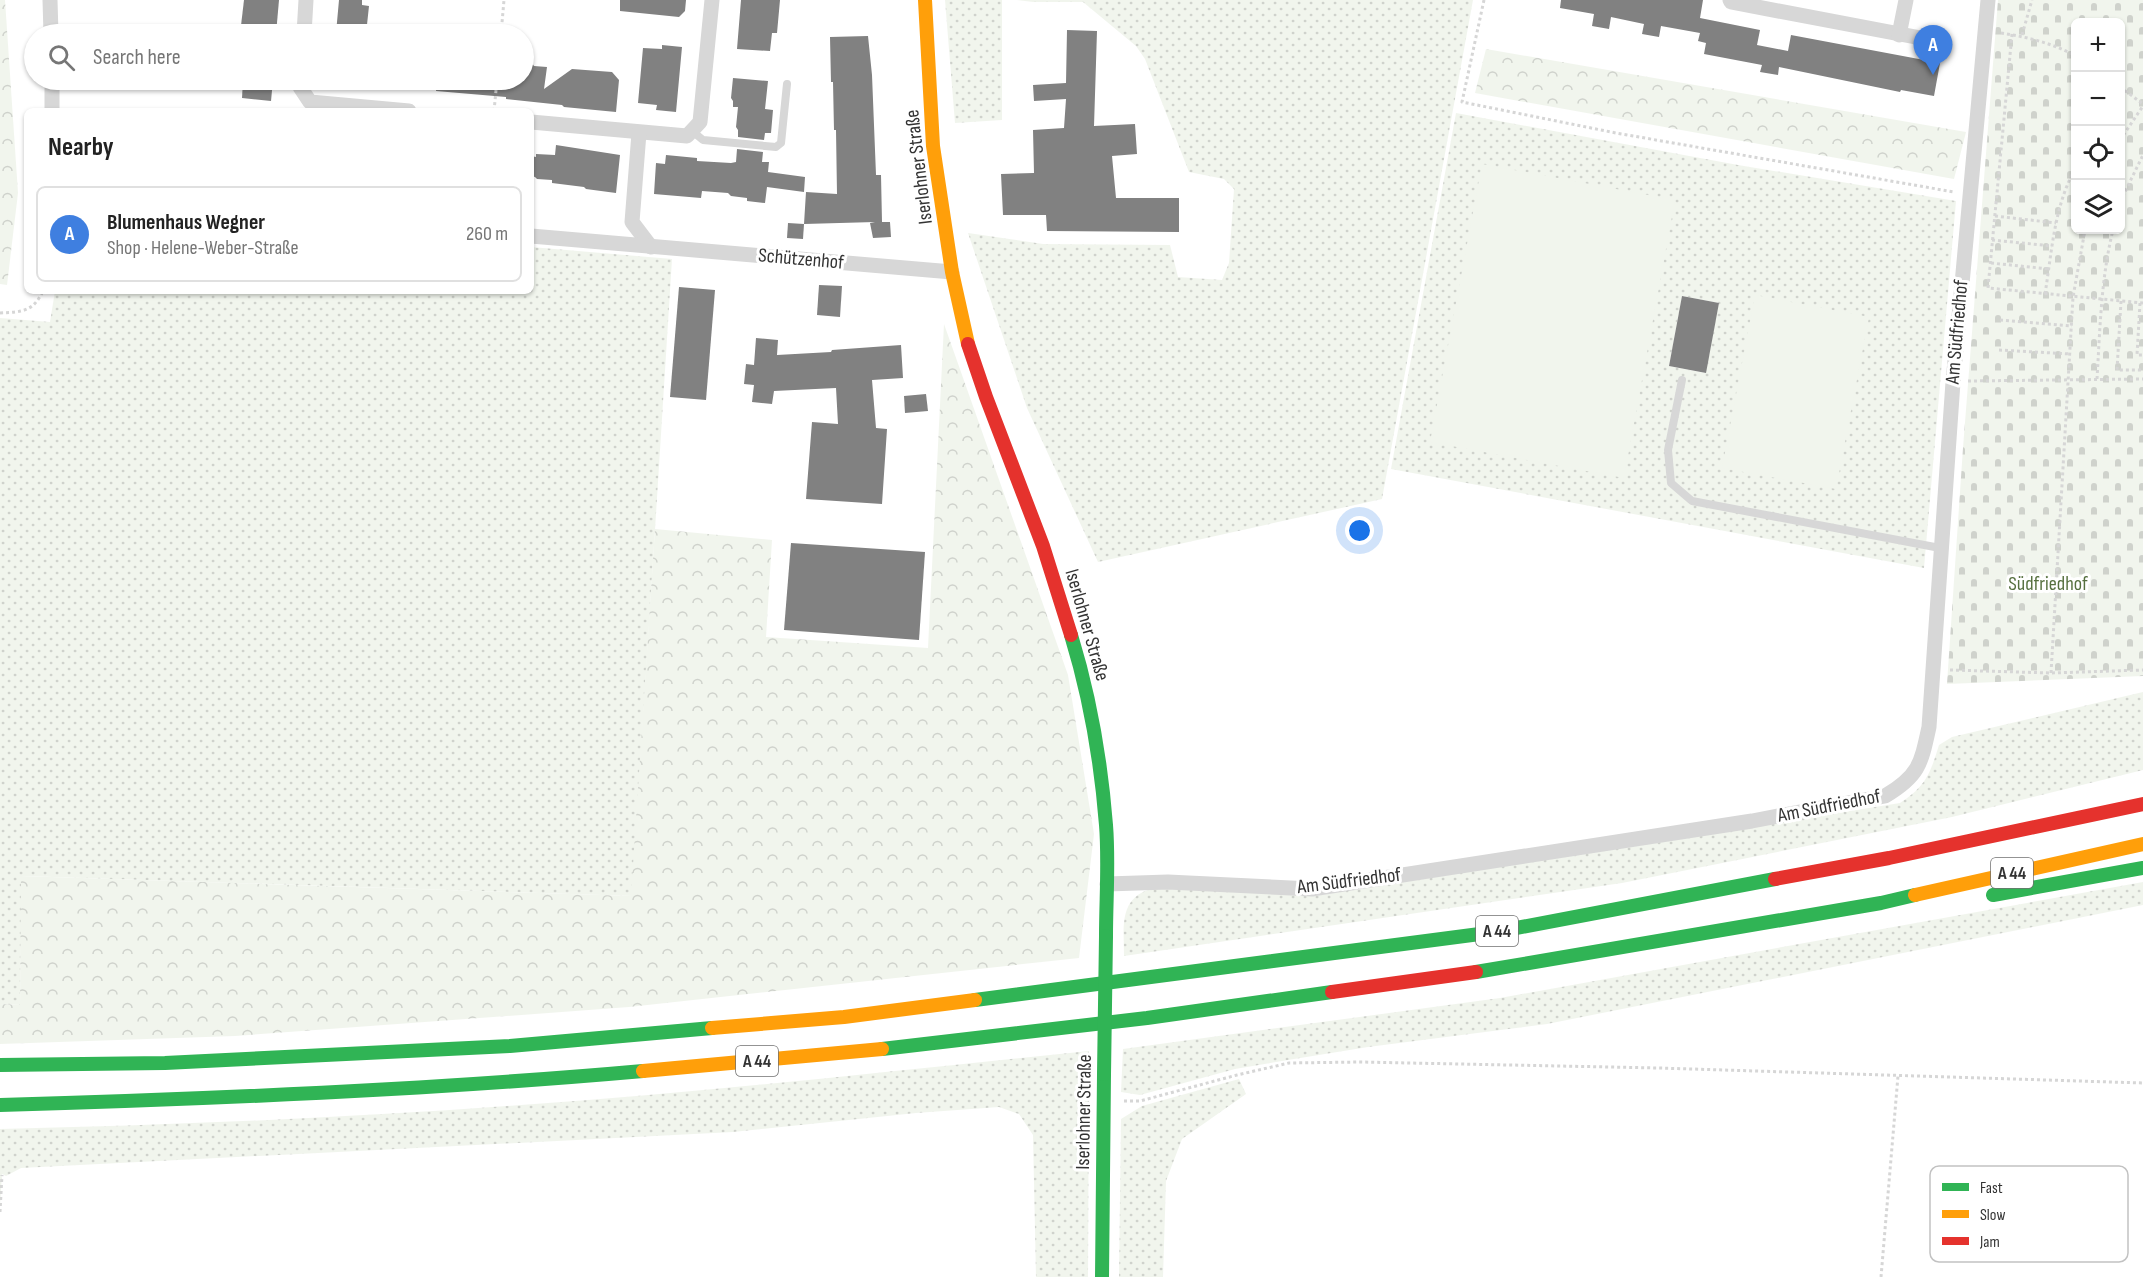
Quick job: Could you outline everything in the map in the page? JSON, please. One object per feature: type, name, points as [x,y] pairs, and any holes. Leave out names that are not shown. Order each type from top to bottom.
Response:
[{"type":"main road","name":"Iserlohner Straße","points":[[925,0],[933,146],[952,272],[964,332],[986,397],[1043,546],[1083,675],[1100,768],[1106,827],[1107,884],[1102,1277]]},
{"type":"main road","name":"A 44","points":[[0,1065],[165,1063],[510,1046],[844,1017],[1495,932],[1889,858],[2143,804]]},
{"type":"main road","name":"A 44","points":[[0,1105],[171,1100],[519,1082],[870,1050],[1147,1018],[1509,967],[1881,903],[2143,844]]},
{"type":"main road","points":[[1978,898],[2143,868]]},
{"type":"main road","points":[[1881,903],[1956,900]]},
{"type":"street","points":[[50,0],[51,24]]},
{"type":"street","points":[[305,24],[306,0]]},
{"type":"street","points":[[534,122],[687,136],[700,122],[712,0]]},
{"type":"street","points":[[1730,0],[1941,42]]},
{"type":"street","points":[[1899,35],[1906,0]]},
{"type":"street","name":"Am Südfriedhof","points":[[1107,884],[1168,882],[1312,889],[1752,821],[1885,796],[1903,786],[1916,772],[1929,727],[1953,382],[1988,0]]},
{"type":"street","points":[[52,90],[52,108]]},
{"type":"street","points":[[302,90],[310,102],[376,108]]},
{"type":"street","points":[[639,133],[632,222],[651,247]]},
{"type":"street","name":"Schützenhof","points":[[534,236],[952,272]]},
{"type":"lane","points":[[692,130],[703,140],[776,147],[781,143],[787,84]]},
{"type":"lane","points":[[1682,380],[1668,450],[1671,483],[1692,501],[1940,548]]},
{"type":"path","points":[[502,24],[504,0]]},
{"type":"path","points":[[1484,0],[1462,102],[1616,133],[1969,195]]},
{"type":"path","points":[[2022,35],[2032,0]]},
{"type":"path","points":[[1985,30],[2022,35],[2071,53]]},
{"type":"path","points":[[2012,34],[1988,288],[2142,303],[2137,355],[2143,355]]},
{"type":"path","points":[[494,108],[496,90]]},
{"type":"path","points":[[2125,90],[2143,105],[2125,134]]},
{"type":"path","points":[[2125,193],[2143,155]]},
{"type":"path","points":[[2045,294],[2056,223],[2063,194],[2071,177]]},
{"type":"path","points":[[1995,216],[2056,223]]},
{"type":"path","points":[[2051,673],[2073,297],[2084,234]]},
{"type":"path","points":[[2097,379],[2102,299],[2112,234]]},
{"type":"path","points":[[1992,240],[2052,246]]},
{"type":"path","points":[[1990,263],[2049,269]]},
{"type":"path","points":[[0,313],[22,312],[37,304],[42,294]]},
{"type":"path","points":[[2121,301],[2117,370],[2143,370]]},
{"type":"path","points":[[2000,320],[2072,326]]},
{"type":"path","points":[[1999,350],[2071,354]]},
{"type":"path","points":[[1953,382],[2143,379]]},
{"type":"path","points":[[1933,670],[2051,673],[2143,670]]},
{"type":"path","points":[[1104,1101],[1140,1101],[1289,1063],[1359,1062],[1671,1068],[2143,1083]]},
{"type":"path","points":[[1881,1277],[1898,1076]]},
{"type":"path","points":[[0,1212],[2,1175]]},
{"type":"green space","points":[[0,0],[5,0],[18,193],[7,285],[0,284]]},
{"type":"green space","points":[[945,0],[1002,0],[1002,120],[955,123]]},
{"type":"green space","points":[[1017,0],[1473,0],[1382,499],[1098,562],[1027,408],[968,233],[1043,244],[1170,245],[1178,277],[1222,280],[1229,263],[1234,189],[1224,179],[1189,172],[1145,59],[1136,46],[1083,2]]},
{"type":"green space","name":"Südfriedhof","points":[[1998,0],[2143,0],[2143,676],[1947,684]]},
{"type":"green space","points":[[1486,49],[1966,132],[1954,179],[1475,93]]},
{"type":"green space","points":[[1456,113],[1738,165],[1956,201],[1924,568],[1391,469]],"holes":[[[1682,296],[1719,303],[1705,373],[1669,366]]]},
{"type":"green space","points":[[1482,164],[1675,200],[1624,478],[1430,442]]},
{"type":"green space","points":[[534,247],[672,259],[632,896],[22,876],[20,1005],[0,1004],[0,318],[50,322],[55,294],[534,294]]},
{"type":"green space","points":[[1755,295],[1869,317],[1836,489],[1722,468]]},
{"type":"green space","points":[[944,324],[1068,675],[1094,834],[1079,958],[629,1007],[235,1036],[0,1044],[0,1004],[20,1005],[21,876],[631,896],[655,529],[772,540],[766,637],[928,648]]},
{"type":"green space","points":[[2143,692],[2143,770],[1952,817],[1622,883],[1124,956],[1124,924],[1129,906],[1142,892],[1154,888],[1315,896],[1900,803],[1921,785],[1930,772],[1939,745],[1952,737]]},
{"type":"green space","points":[[2143,882],[2143,905],[1547,1024],[1368,1047],[1235,1069],[1140,1095],[1121,1092],[1123,1049],[1500,998]]},
{"type":"green space","points":[[1089,1051],[1088,1277],[1036,1277],[1033,1135],[1019,1114],[999,1107],[733,1132],[21,1168],[6,1176],[2,1174],[0,1205],[0,1129],[391,1114],[592,1100]]},
{"type":"green space","points":[[1239,1079],[1246,1094],[1182,1139],[1166,1181],[1163,1277],[1119,1277],[1121,1119],[1142,1106]]},
{"type":"building","points":[[244,0],[279,0],[277,24],[241,24]]},
{"type":"building","points":[[339,0],[362,0],[362,5],[369,6],[367,24],[337,24]]},
{"type":"building","points":[[620,0],[686,0],[685,11],[679,17],[620,11]]},
{"type":"building","points":[[741,0],[780,0],[777,33],[772,33],[770,51],[737,49]]},
{"type":"building","points":[[1561,0],[1703,0],[1700,18],[1760,30],[1757,45],[1788,51],[1791,35],[1940,63],[1934,96],[1901,90],[1900,92],[1779,67],[1778,75],[1760,72],[1762,65],[1704,54],[1706,43],[1698,41],[1700,33],[1661,26],[1659,37],[1642,34],[1644,24],[1611,17],[1609,29],[1592,26],[1594,14],[1560,8]]},
{"type":"building","points":[[1067,30],[1097,31],[1094,126],[1135,124],[1137,154],[1112,156],[1116,198],[1179,198],[1179,232],[1047,231],[1046,215],[1003,215],[1001,174],[1034,173],[1033,130],[1064,128],[1066,99],[1034,101],[1033,85],[1066,83]]},
{"type":"building","points":[[868,36],[876,175],[881,175],[882,222],[890,222],[891,237],[873,238],[870,223],[875,222],[804,224],[806,192],[837,194],[836,130],[834,130],[830,37]]},
{"type":"building","points":[[662,45],[682,47],[676,112],[656,110],[657,105],[638,103],[643,48],[662,49]]},
{"type":"building","points":[[534,66],[547,67],[544,89],[572,69],[612,72],[619,80],[616,112],[564,107],[506,99],[506,97],[436,91],[534,90]]},
{"type":"building","points":[[733,78],[768,81],[765,109],[773,110],[771,133],[765,133],[764,140],[738,137],[736,127],[738,107],[733,107],[731,98]]},
{"type":"building","points":[[242,90],[272,90],[271,101],[242,98]]},
{"type":"building","points":[[556,145],[620,155],[616,193],[552,183],[552,180],[534,177],[536,154],[555,155]]},
{"type":"building","points":[[737,149],[763,152],[762,162],[769,162],[768,172],[805,177],[804,192],[767,187],[765,203],[747,201],[747,198],[731,196],[728,193],[702,191],[701,198],[654,194],[656,163],[665,164],[666,155],[697,158],[697,161],[731,163],[736,162]]},
{"type":"building","points":[[788,223],[804,224],[803,239],[787,238]]},
{"type":"building","points":[[819,285],[842,286],[840,317],[817,315]]},
{"type":"building","points":[[679,287],[715,290],[706,400],[670,397]]},
{"type":"building","points":[[1682,296],[1719,303],[1706,373],[1669,366]]},
{"type":"building","points":[[756,338],[778,340],[777,355],[901,345],[903,378],[872,380],[876,428],[887,429],[882,504],[806,499],[812,422],[838,424],[836,388],[774,391],[772,404],[752,402],[754,385],[744,384],[746,364],[754,365]]},
{"type":"building","points":[[926,394],[928,411],[905,413],[904,396]]},
{"type":"building","points":[[791,543],[925,552],[919,640],[784,630]]},
{"type":"traffic: fast","points":[[1071,635],[1094,729],[1104,801],[1107,839],[1106,936]]},
{"type":"traffic: fast","points":[[1993,895],[2143,868]]},
{"type":"traffic: fast","points":[[975,1000],[1495,932],[1775,879]]},
{"type":"traffic: fast","points":[[1476,972],[1881,903],[1915,895]]},
{"type":"traffic: fast","points":[[1104,1074],[1106,936]]},
{"type":"traffic: fast","points":[[882,1049],[1147,1018],[1332,992]]},
{"type":"traffic: fast","points":[[0,1065],[165,1063],[510,1046],[712,1028]]},
{"type":"traffic: fast","points":[[0,1105],[322,1093],[643,1071]]},
{"type":"traffic: fast","points":[[1102,1277],[1104,1074]]},
{"type":"traffic: slow","points":[[925,0],[933,146],[952,272],[968,344]]},
{"type":"traffic: slow","points":[[1915,895],[2143,844]]},
{"type":"traffic: slow","points":[[712,1028],[844,1017],[975,1000]]},
{"type":"traffic: slow","points":[[643,1071],[882,1049]]},
{"type":"traffic: jam","points":[[968,344],[1043,546],[1071,635]]},
{"type":"traffic: jam","points":[[1775,879],[1889,858],[2143,804]]},
{"type":"traffic: jam","points":[[1332,992],[1476,972]]},
{"type":"place","name":"Blumenhaus Wegner","points":[[1933,75]]}]
